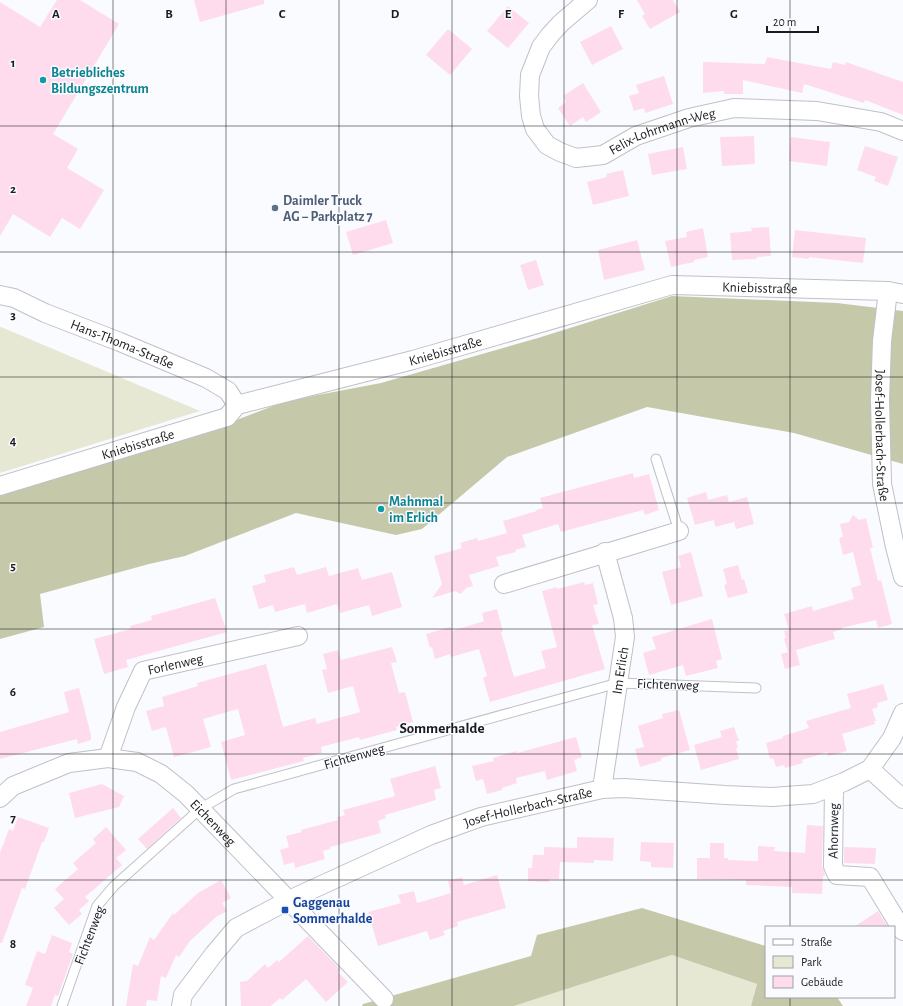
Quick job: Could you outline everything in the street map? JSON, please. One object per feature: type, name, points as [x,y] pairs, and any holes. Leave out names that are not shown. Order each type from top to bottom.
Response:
[{"type":"street","name":"Felix-Lohrmann-Weg","points":[[588,0],[561,23],[550,35],[541,47],[530,75],[529,96],[531,116],[535,129],[547,145],[560,152],[576,158],[603,155],[636,136],[689,118],[734,108],[817,111],[881,122],[903,131]]},
{"type":"street","name":"Kniebisstraße","points":[[0,486],[227,417],[237,405],[413,360],[672,285],[896,293]]},
{"type":"street","name":"Josef-Hollerbach-Straße","points":[[896,293],[882,341],[880,393],[882,484],[903,577]]},
{"type":"street","name":"Hans-Thoma-Straße","points":[[0,295],[14,298],[45,313],[206,378],[228,391],[237,405]]},
{"type":"street","points":[[504,584],[605,552],[679,531]]},
{"type":"street","name":"Im Erlich","points":[[602,789],[624,637],[623,618],[605,552]]},
{"type":"street","name":"Forlenweg","points":[[108,758],[126,707],[143,671],[298,636]]},
{"type":"street","name":"Josef-Hollerbach-Straße","points":[[181,1006],[183,995],[236,928],[288,900],[431,835],[474,820],[546,801],[602,789],[624,788],[772,797],[813,794],[834,786],[870,768],[892,738],[903,713]]},
{"type":"street","name":"Eichenweg","points":[[0,798],[13,786],[69,763],[108,758],[137,762],[161,774],[186,794],[384,999]]},
{"type":"street","points":[[870,768],[903,799]]},
{"type":"street","name":"Ahornweg","points":[[834,786],[832,866],[838,876],[870,877],[903,931]]},
{"type":"lane","points":[[656,459],[679,531]]},
{"type":"lane","name":"Fichtenweg","points":[[62,1006],[97,906],[114,886],[200,809],[234,789],[618,682],[756,688]]},
{"type":"green space","points":[[672,296],[837,303],[903,311],[903,464],[794,433],[647,407],[507,457],[422,529],[396,535],[296,513],[185,556],[149,564],[40,594],[44,627],[0,639],[0,494],[200,434],[286,401],[381,383],[538,338]]},
{"type":"green space","points":[[1,327],[200,411],[0,473]]},
{"type":"green space","points":[[642,908],[765,946],[765,998],[838,998],[843,1006],[751,1006],[757,984],[672,955],[514,1006],[362,1006],[363,1004],[531,956],[537,935]]},
{"type":"green space","points":[[672,955],[757,984],[751,1006],[514,1006]]},
{"type":"building","name":"Betriebliches Bildungszentrum","points":[[57,0],[80,0],[119,24],[53,134],[78,149],[67,168],[104,190],[80,229],[62,218],[50,237],[13,214],[0,236],[0,2],[40,27]]},
{"type":"building","points":[[194,0],[264,0],[264,4],[200,22]]},
{"type":"building","points":[[637,0],[673,0],[680,12],[650,29],[642,16],[645,14]]},
{"type":"building","points":[[508,6],[529,23],[508,48],[487,31]]},
{"type":"building","points":[[611,26],[623,49],[592,65],[580,42]]},
{"type":"building","points":[[448,29],[472,49],[450,75],[426,55]]},
{"type":"building","points":[[767,57],[831,69],[833,62],[845,65],[846,62],[903,82],[903,115],[865,100],[864,103],[804,84],[802,93],[743,80],[743,94],[724,94],[724,91],[703,93],[703,62],[765,64]]},
{"type":"building","points":[[664,76],[673,104],[645,113],[644,108],[634,111],[629,96],[639,93],[636,85]]},
{"type":"building","points":[[583,83],[601,112],[586,122],[583,117],[570,126],[558,108],[566,102],[563,96]]},
{"type":"building","points":[[754,136],[755,164],[722,166],[720,137]]},
{"type":"building","points":[[791,137],[830,142],[827,166],[789,161]]},
{"type":"building","points":[[865,146],[898,157],[888,186],[874,181],[876,177],[857,170]]},
{"type":"building","points":[[683,147],[687,169],[652,175],[648,154]]},
{"type":"building","points":[[623,170],[629,196],[593,205],[587,182],[607,177],[606,174]]},
{"type":"building","points":[[386,220],[393,243],[353,255],[346,232]]},
{"type":"building","points":[[769,227],[771,256],[756,257],[757,259],[732,260],[730,233],[752,231],[751,228]]},
{"type":"building","points":[[703,228],[708,257],[671,267],[665,241],[687,237],[686,232]]},
{"type":"building","points":[[795,230],[866,238],[863,263],[809,257],[809,259],[792,257]]},
{"type":"building","points":[[637,240],[645,270],[604,280],[598,250]]},
{"type":"building","points":[[536,260],[544,285],[528,290],[520,265]]},
{"type":"building","points":[[633,473],[634,478],[649,474],[659,510],[645,515],[643,510],[561,532],[558,524],[522,535],[526,547],[515,550],[516,552],[496,557],[499,566],[469,575],[473,586],[466,588],[461,594],[455,591],[432,598],[442,584],[434,556],[462,548],[460,543],[477,538],[478,541],[507,533],[503,521],[543,508],[540,498]]},
{"type":"building","points":[[706,492],[708,500],[727,495],[729,502],[747,497],[754,524],[736,529],[734,522],[715,527],[714,520],[695,525],[687,498]]},
{"type":"building","points":[[853,515],[859,520],[866,518],[873,548],[870,548],[878,581],[881,580],[892,624],[878,628],[876,620],[841,628],[842,629],[833,632],[835,639],[796,650],[800,665],[785,669],[781,654],[788,652],[784,639],[786,638],[784,631],[789,630],[784,614],[812,606],[813,611],[854,599],[851,588],[861,585],[853,552],[843,555],[839,538],[843,537],[840,524],[849,522]]},
{"type":"building","points":[[691,552],[703,596],[671,605],[662,572],[681,567],[678,556]]},
{"type":"building","points":[[738,565],[742,580],[744,579],[748,593],[728,598],[724,585],[727,584],[723,569]]},
{"type":"building","points":[[294,567],[297,575],[326,567],[329,576],[358,568],[362,580],[392,572],[402,607],[372,616],[369,605],[340,613],[337,604],[307,613],[305,604],[275,612],[273,605],[259,609],[252,586],[266,582],[264,575]]},
{"type":"building","points":[[584,582],[585,585],[593,583],[598,604],[593,605],[599,624],[592,625],[605,669],[490,702],[483,678],[487,676],[479,649],[451,657],[450,654],[435,659],[432,647],[430,648],[426,634],[450,627],[452,631],[484,621],[482,613],[497,609],[503,631],[501,632],[514,677],[546,668],[541,651],[557,647],[542,591]]},
{"type":"building","points":[[215,598],[227,632],[126,660],[128,667],[104,674],[94,639],[131,629],[130,626],[152,620],[151,616]]},
{"type":"building","points":[[712,619],[722,659],[716,661],[718,668],[686,676],[683,665],[649,675],[643,653],[656,649],[652,637]]},
{"type":"building","points":[[392,647],[397,662],[391,663],[399,693],[405,692],[413,722],[396,727],[397,730],[360,740],[359,737],[321,747],[322,753],[303,758],[304,761],[231,780],[221,742],[245,735],[238,709],[203,719],[211,747],[174,757],[166,727],[152,731],[146,711],[164,706],[162,697],[198,686],[197,683],[266,664],[283,727],[315,718],[317,724],[360,712],[353,686],[328,693],[322,670],[327,669],[323,654],[338,650],[341,660]]},
{"type":"building","points":[[883,684],[888,700],[877,703],[878,707],[872,709],[876,721],[874,721],[875,724],[842,734],[847,751],[828,756],[827,752],[802,760],[803,763],[785,768],[784,765],[776,767],[773,758],[770,759],[766,743],[809,728],[806,721],[851,708],[847,694]]},
{"type":"building","points":[[79,688],[91,740],[78,744],[77,739],[0,759],[0,732],[69,712],[64,692]]},
{"type":"building","points":[[679,710],[690,750],[661,758],[661,761],[640,767],[635,749],[644,747],[638,726],[663,718],[662,714]]},
{"type":"building","points":[[734,727],[739,741],[736,741],[738,748],[736,748],[739,759],[701,770],[694,745],[722,737],[720,731]]},
{"type":"building","points":[[576,737],[582,757],[574,760],[577,771],[547,780],[545,771],[516,778],[517,783],[502,788],[502,790],[487,794],[483,779],[476,781],[472,766],[494,761],[493,758],[516,751],[517,753]]},
{"type":"building","points":[[435,766],[441,788],[434,790],[436,800],[385,815],[386,818],[378,821],[381,833],[330,847],[330,849],[323,851],[325,859],[295,868],[294,862],[284,865],[280,850],[289,847],[286,836],[302,832],[301,830],[338,820],[337,817],[345,815],[343,810],[395,796],[390,779]]},
{"type":"building","points":[[102,784],[124,796],[119,807],[75,818],[69,793]]},
{"type":"building","points":[[173,808],[181,818],[147,849],[138,839]]},
{"type":"building","points":[[18,817],[49,828],[44,842],[42,842],[25,889],[22,888],[2,943],[0,943],[0,853],[9,829],[13,831]]},
{"type":"building","points":[[807,825],[823,826],[822,866],[825,876],[823,876],[822,894],[792,893],[792,887],[746,885],[746,880],[697,879],[697,858],[710,858],[710,843],[724,843],[724,858],[728,858],[728,860],[758,861],[758,846],[775,847],[774,851],[805,853]]},
{"type":"building","points":[[106,827],[126,850],[116,858],[122,865],[85,897],[89,901],[79,910],[82,914],[69,925],[54,908],[64,899],[55,889],[78,869],[73,863],[96,843],[93,839]]},
{"type":"building","points":[[577,837],[614,838],[613,861],[594,860],[594,863],[560,862],[559,879],[549,879],[549,882],[528,881],[528,868],[532,868],[533,855],[544,855],[544,847],[577,848]]},
{"type":"building","points":[[641,842],[674,843],[673,868],[651,867],[651,862],[640,861]]},
{"type":"building","points":[[844,847],[876,848],[875,864],[844,863]]},
{"type":"building","points":[[497,875],[506,908],[457,922],[458,926],[443,931],[445,935],[430,940],[427,931],[378,946],[368,912],[401,903],[398,895],[414,891],[417,903],[451,893],[448,881],[462,877],[464,885]]},
{"type":"building","points":[[221,880],[231,898],[222,903],[227,911],[216,917],[190,941],[179,957],[176,955],[166,978],[161,976],[157,1001],[147,1000],[146,1006],[126,1006],[133,964],[138,966],[150,937],[154,940],[173,913],[174,915],[198,893]]},
{"type":"building","points":[[878,911],[887,926],[856,926]]},
{"type":"building","points":[[52,935],[72,943],[69,952],[73,954],[58,996],[55,995],[51,1006],[26,1006],[33,988],[25,985],[37,951],[45,954]]},
{"type":"building","points":[[308,936],[341,970],[338,972],[348,982],[326,1002],[306,979],[282,1000],[280,998],[271,1006],[241,1006],[240,982],[247,981],[265,964],[268,968],[277,960],[279,962]]},
{"type":"place","name":"Betriebliches Bildungszentrum","points":[[43,80]]},
{"type":"place","name":"Daimler Truck AG − Parkplatz 7","points":[[275,208]]},
{"type":"place","name":"Mahnmal im Erlich","points":[[381,509]]},
{"type":"place","name":"Gaggenau Sommerhalde","points":[[285,910]]},
{"type":"district","name":"Sommerhalde","points":[[442,728]]}]
